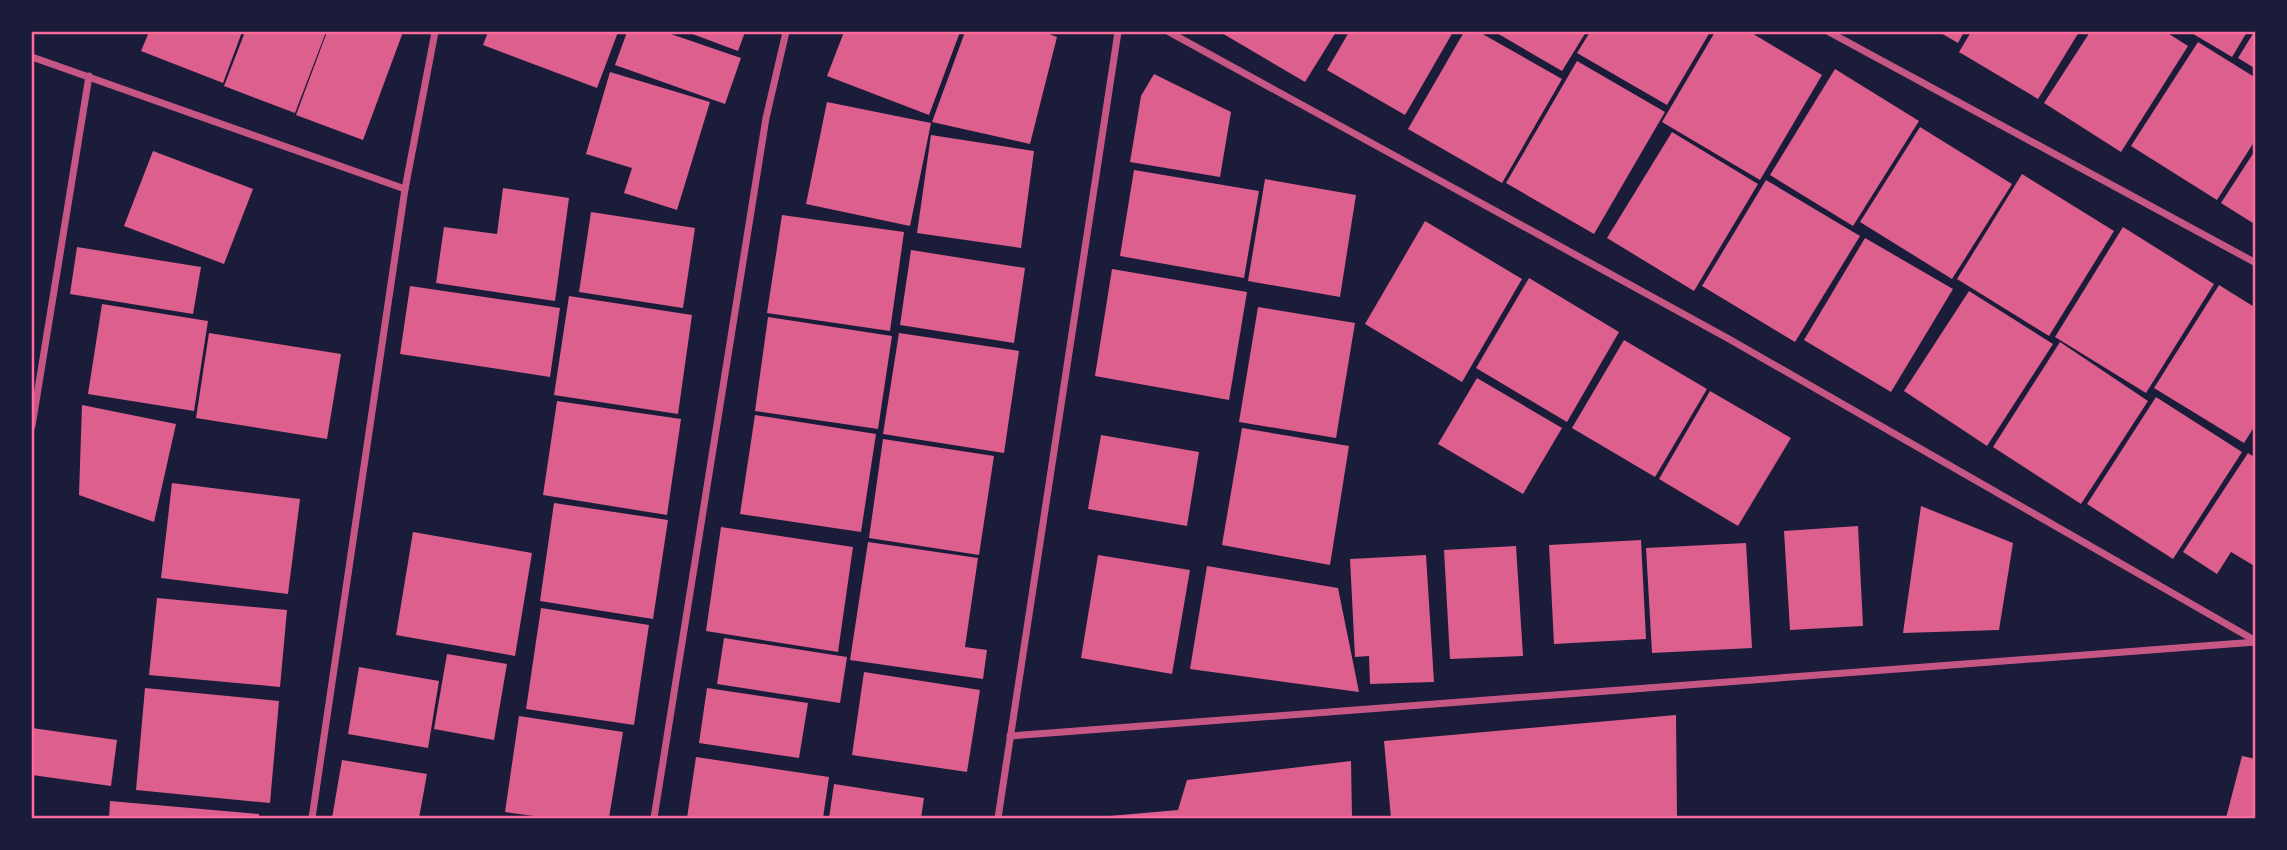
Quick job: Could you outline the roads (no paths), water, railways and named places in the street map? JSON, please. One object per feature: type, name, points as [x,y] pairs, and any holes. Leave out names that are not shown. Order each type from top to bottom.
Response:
[{"type":"street","points":[[312,818],[405,189],[435,32]]},
{"type":"street","points":[[654,818],[765,118],[786,32]]},
{"type":"street","points":[[998,818],[1118,32]]},
{"type":"street","points":[[1169,32],[1717,332],[2256,642]]},
{"type":"street","points":[[1829,32],[2256,263]]},
{"type":"street","points":[[32,57],[405,189]]},
{"type":"street","points":[[32,426],[89,76]]},
{"type":"street","points":[[1010,736],[2256,642]]}]
